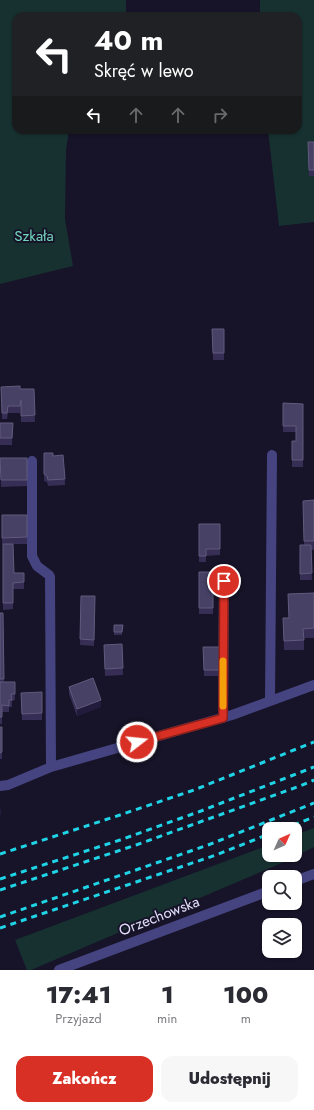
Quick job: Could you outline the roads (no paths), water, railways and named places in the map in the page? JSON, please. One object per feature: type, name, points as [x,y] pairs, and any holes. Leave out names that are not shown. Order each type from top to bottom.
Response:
[{"type":"street","points":[[270,701],[272,455]]},
{"type":"street","points":[[32,461],[32,556],[36,566],[50,577],[51,767]]},
{"type":"street","points":[[223,718],[224,581]]},
{"type":"street","points":[[0,786],[8,785],[51,767],[223,718],[314,685]]},
{"type":"street","points":[[302,878],[314,874]]},
{"type":"street","name":"Orzechowska","points":[[59,970],[83,966],[262,894]]},
{"type":"railway","points":[[0,854],[194,790],[314,742]]},
{"type":"railway","points":[[0,879],[120,840],[201,811],[314,767]]},
{"type":"railway","points":[[0,890],[136,845],[314,780]]},
{"type":"railway","points":[[0,917],[208,845],[314,803]]},
{"type":"railway","points":[[301,822],[314,817]]},
{"type":"railway","points":[[0,928],[216,855],[262,837]]},
{"type":"park label","name":"Szkała","points":[[34,236]]}]
